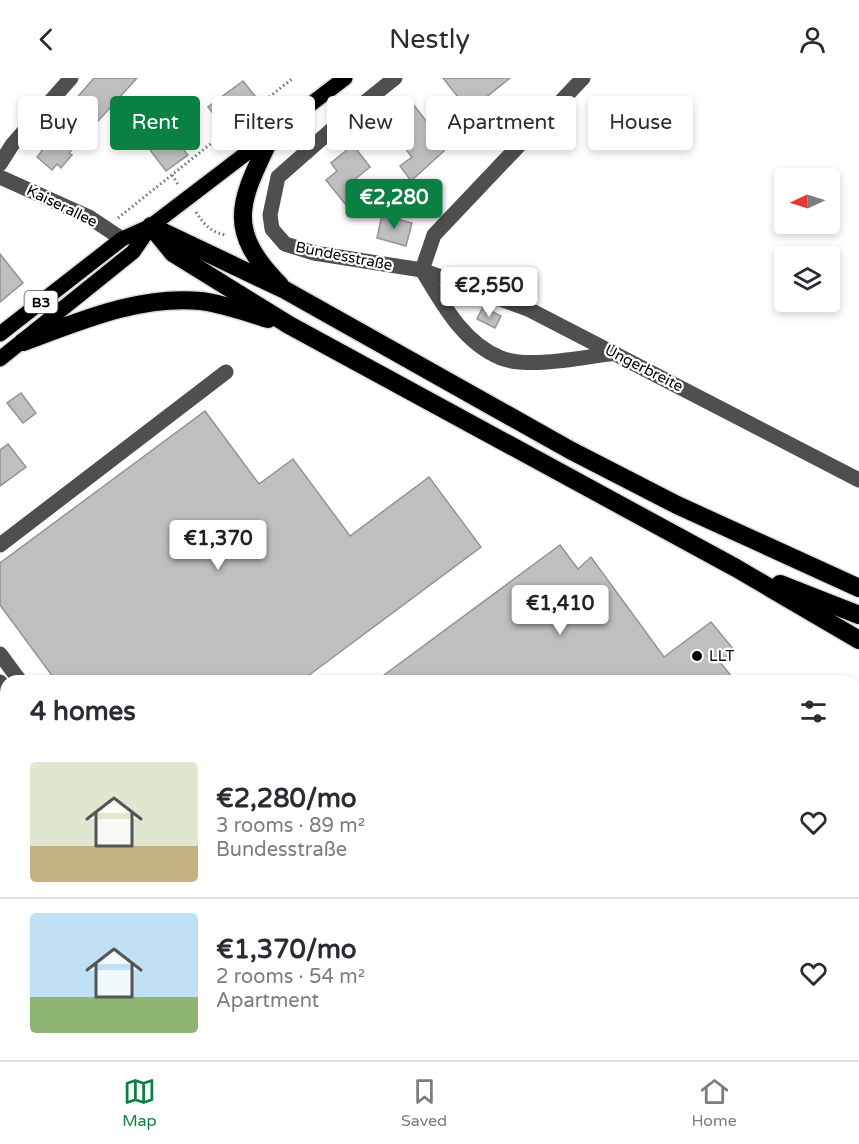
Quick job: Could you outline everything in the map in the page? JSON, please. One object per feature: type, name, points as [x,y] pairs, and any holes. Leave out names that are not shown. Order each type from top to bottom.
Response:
[{"type":"highway","points":[[265,150],[243,201],[244,233],[257,259],[285,290]]},
{"type":"highway","points":[[151,226],[285,290],[599,465],[687,510],[859,588]]},
{"type":"highway","points":[[151,226],[173,253],[289,325],[736,568],[859,640]]},
{"type":"highway","points":[[23,342],[115,310],[176,300],[234,308],[289,325]]},
{"type":"highway","points":[[736,568],[859,615]]},
{"type":"main road","name":"B3","points":[[315,100],[345,78]]},
{"type":"main road","name":"B3","points":[[0,334],[122,238],[151,226],[250,150]]},
{"type":"main road","name":"B3","points":[[0,359],[133,252],[151,226]]},
{"type":"street","points":[[0,164],[12,145],[71,78]]},
{"type":"street","name":"Bundesstraße","points":[[395,78],[344,118],[278,177],[270,215],[272,229],[285,244],[314,253],[422,270]]},
{"type":"street","points":[[584,78],[435,235],[422,270],[446,309],[470,338],[502,359],[550,363],[615,353]]},
{"type":"street","name":"Kaiserallee","points":[[0,177],[89,217],[122,238]]},
{"type":"street","name":"Ungerbreite","points":[[422,270],[530,310],[859,480]]},
{"type":"street","points":[[0,545],[226,372]]},
{"type":"street","points":[[0,654],[16,675]]},
{"type":"path","points":[[106,228],[293,78]]},
{"type":"path","points":[[172,175],[202,221],[216,233],[244,233]]},
{"type":"building","points":[[94,78],[137,78],[121,96],[110,96],[110,108],[98,121],[98,96],[78,96]]},
{"type":"building","points":[[443,78],[510,78],[488,96],[457,96]]},
{"type":"building","points":[[243,81],[255,96],[223,96]]},
{"type":"building","points":[[414,105],[426,121],[426,150],[444,151],[411,181],[400,166],[412,157],[406,150],[414,150]]},
{"type":"building","points":[[72,150],[69,153],[72,155],[61,168],[57,164],[52,170],[37,157],[42,151]]},
{"type":"building","points":[[150,150],[184,150],[188,155],[166,171]]},
{"type":"building","points":[[347,150],[357,150],[370,167],[353,181],[366,198],[350,210],[326,180],[337,171],[331,163]]},
{"type":"building","points":[[382,215],[412,223],[406,246],[377,238]]},
{"type":"building","points":[[0,254],[23,283],[0,302]]},
{"type":"building","points":[[483,307],[501,316],[495,328],[477,319]]},
{"type":"building","points":[[21,393],[36,413],[23,423],[7,403]]},
{"type":"building","points":[[205,411],[259,484],[293,459],[350,536],[429,477],[481,547],[309,675],[52,675],[0,605],[0,563]]},
{"type":"building","points":[[8,444],[26,467],[0,486],[0,450]]},
{"type":"building","points":[[560,545],[578,569],[591,557],[664,657],[711,622],[735,651],[720,662],[730,675],[384,675]]},
{"type":"place","name":"LLT","points":[[697,656]]}]
